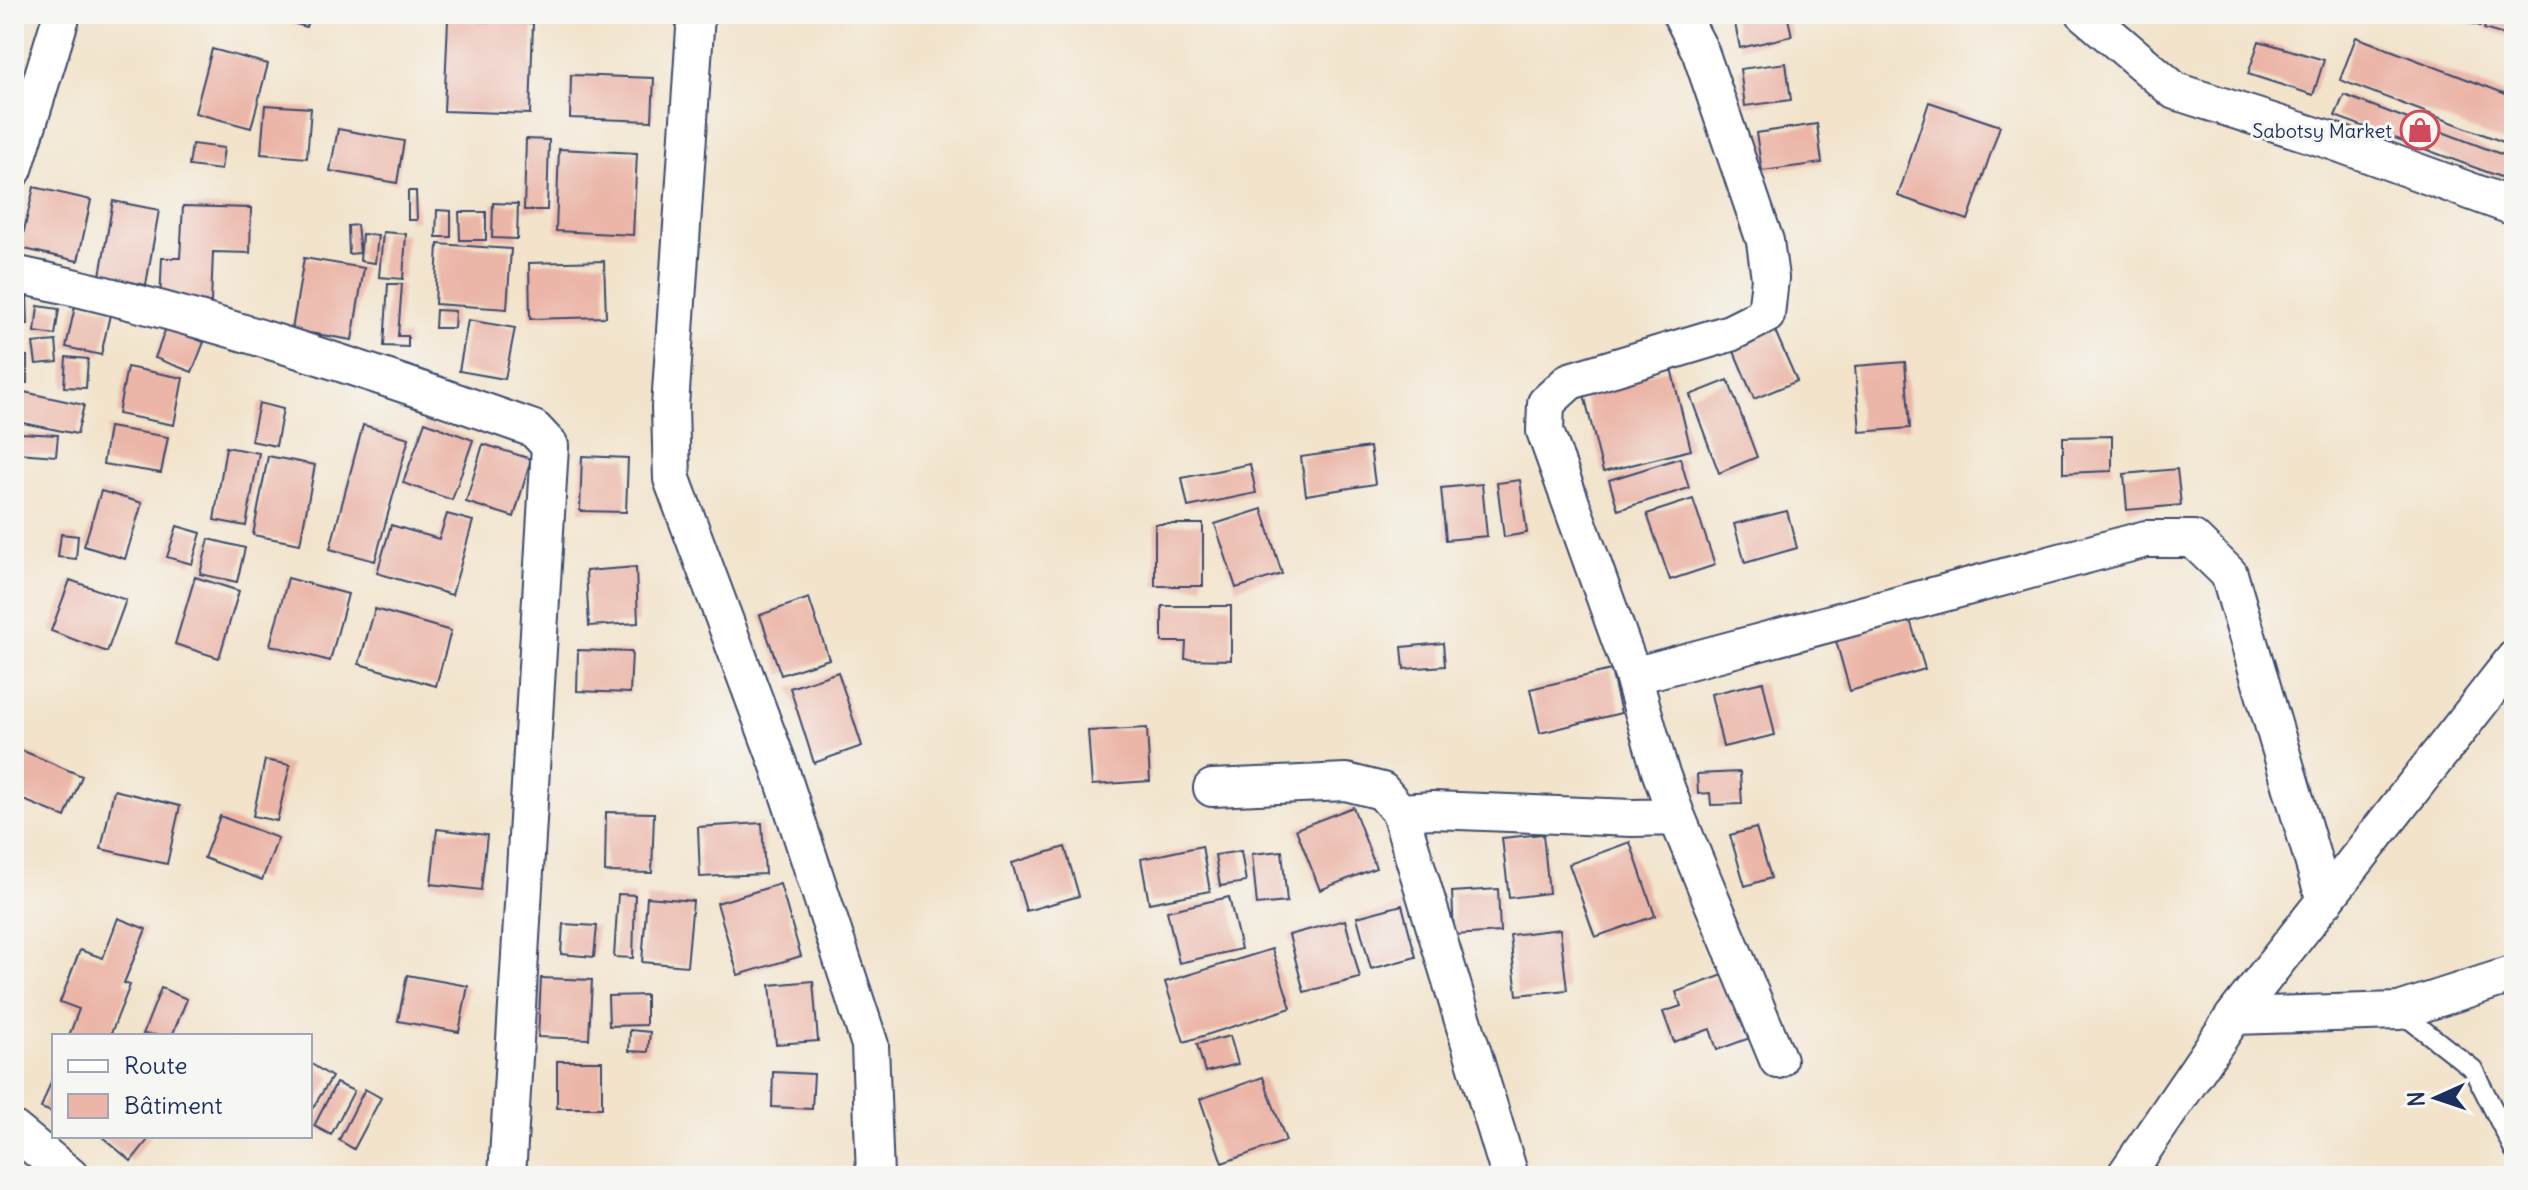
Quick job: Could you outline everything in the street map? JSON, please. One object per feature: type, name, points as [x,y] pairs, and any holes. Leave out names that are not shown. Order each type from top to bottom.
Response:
[{"type":"street","points":[[14,169],[62,14]]},
{"type":"street","points":[[696,14],[670,407],[672,479],[779,766],[870,1045],[875,1176]]},
{"type":"street","points":[[1681,14],[1700,51],[1765,241],[1770,278],[1766,315],[1730,333],[1570,381],[1546,403],[1545,431],[1633,676],[1660,771],[1677,817],[1778,1060]]},
{"type":"street","points":[[2085,14],[2175,91],[2335,142],[2514,207]]},
{"type":"street","points":[[14,274],[87,289],[238,331],[534,429],[550,446],[507,1176]]},
{"type":"street","points":[[1633,676],[2146,539],[2193,539],[2229,574],[2325,901]]},
{"type":"street","points":[[2125,1176],[2234,1016],[2514,659]]},
{"type":"street","points":[[1212,788],[1346,782],[1382,791],[1400,812],[1510,1176]]},
{"type":"street","points":[[1400,812],[1433,810],[1677,817]]},
{"type":"street","points":[[2234,1016],[2399,1011],[2514,974]]},
{"type":"street","points":[[14,1130],[70,1176]]},
{"type":"lane","points":[[2399,1011],[2473,1069],[2514,1150]]},
{"type":"building","points":[[263,14],[310,14],[306,27]]},
{"type":"building","points":[[1733,14],[1787,14],[1792,36],[1740,48]]},
{"type":"building","points":[[2441,14],[2483,14],[2480,26]]},
{"type":"building","points":[[2488,14],[2514,14],[2514,38],[2484,29]]},
{"type":"building","points":[[448,20],[533,23],[530,114],[444,111]]},
{"type":"building","points":[[2356,37],[2514,97],[2514,146],[2340,80]]},
{"type":"building","points":[[2259,41],[2324,60],[2313,95],[2248,74]]},
{"type":"building","points":[[212,49],[268,64],[251,128],[195,113]]},
{"type":"building","points":[[14,53],[22,53],[21,83],[14,83]]},
{"type":"building","points":[[1786,63],[1791,100],[1745,106],[1740,69]]},
{"type":"building","points":[[571,75],[654,78],[652,121],[570,118]]},
{"type":"building","points":[[2344,95],[2514,159],[2514,182],[2335,116]]},
{"type":"building","points":[[1929,102],[2000,126],[1968,220],[1898,196]]},
{"type":"building","points":[[265,105],[311,108],[307,158],[261,154]]},
{"type":"building","points":[[1817,124],[1822,163],[1762,171],[1756,133]]},
{"type":"building","points":[[338,129],[404,141],[397,183],[330,171]]},
{"type":"building","points":[[526,139],[549,140],[547,210],[524,210]]},
{"type":"building","points":[[192,144],[224,148],[221,170],[189,166]]},
{"type":"building","points":[[559,149],[637,153],[633,235],[556,231]]},
{"type":"building","points":[[34,187],[91,200],[78,261],[20,248]]},
{"type":"building","points":[[408,191],[416,191],[417,220],[408,220]]},
{"type":"building","points":[[113,201],[159,210],[146,285],[100,276]]},
{"type":"building","points":[[493,203],[518,204],[517,239],[492,238]]},
{"type":"building","points":[[183,206],[251,208],[250,253],[213,252],[211,302],[160,300],[162,258],[180,258]]},
{"type":"building","points":[[437,210],[451,211],[451,237],[436,237]]},
{"type":"building","points":[[459,212],[486,212],[486,240],[460,240]]},
{"type":"building","points":[[357,225],[360,253],[349,254],[348,226]]},
{"type":"building","points":[[383,232],[406,234],[403,279],[379,277]]},
{"type":"building","points":[[362,234],[378,235],[375,263],[360,261]]},
{"type":"building","points":[[438,244],[511,249],[507,309],[435,304]]},
{"type":"building","points":[[304,258],[364,268],[352,340],[292,330]]},
{"type":"building","points":[[604,261],[606,317],[530,319],[529,263]]},
{"type":"building","points":[[388,284],[402,284],[398,336],[408,336],[408,347],[384,346]]},
{"type":"building","points":[[14,294],[27,294],[28,324],[14,324]]},
{"type":"building","points":[[76,302],[111,310],[101,355],[66,347]]},
{"type":"building","points":[[38,306],[59,309],[55,335],[35,332]]},
{"type":"building","points":[[436,310],[455,311],[454,328],[435,328]]},
{"type":"building","points":[[468,320],[515,328],[505,379],[459,371]]},
{"type":"building","points":[[1772,324],[1797,381],[1754,399],[1730,342]]},
{"type":"building","points":[[166,328],[204,342],[192,372],[155,358]]},
{"type":"building","points":[[56,341],[58,362],[36,364],[33,343]]},
{"type":"building","points":[[14,356],[27,356],[27,383],[14,383]]},
{"type":"building","points":[[66,357],[88,359],[86,388],[64,387]]},
{"type":"building","points":[[1905,362],[1910,428],[1860,432],[1855,366]]},
{"type":"building","points":[[127,367],[183,378],[174,425],[118,414]]},
{"type":"building","points":[[1671,368],[1691,450],[1603,472],[1583,390]]},
{"type":"building","points":[[1728,380],[1757,457],[1719,473],[1690,395]]},
{"type":"building","points":[[24,392],[84,405],[77,434],[18,422]]},
{"type":"building","points":[[259,403],[283,409],[276,446],[251,441]]},
{"type":"building","points":[[425,422],[473,440],[452,500],[403,483]]},
{"type":"building","points":[[363,425],[409,438],[375,561],[330,549]]},
{"type":"building","points":[[109,427],[168,437],[161,473],[103,464]]},
{"type":"building","points":[[19,433],[58,435],[56,456],[18,453]]},
{"type":"building","points":[[2112,436],[2112,471],[2063,473],[2063,437]]},
{"type":"building","points":[[483,444],[531,459],[514,517],[466,502]]},
{"type":"building","points":[[226,447],[259,453],[246,526],[214,520]]},
{"type":"building","points":[[1370,447],[1375,484],[1306,495],[1301,457]]},
{"type":"building","points":[[268,456],[315,465],[300,544],[253,535]]},
{"type":"building","points":[[582,456],[628,458],[626,512],[580,511]]},
{"type":"building","points":[[1680,458],[1689,488],[1618,510],[1609,480]]},
{"type":"building","points":[[1250,464],[1256,493],[1188,507],[1182,478]]},
{"type":"building","points":[[2177,469],[2181,505],[2127,510],[2124,474]]},
{"type":"building","points":[[1520,480],[1527,533],[1504,537],[1497,483]]},
{"type":"building","points":[[1482,484],[1487,536],[1446,540],[1441,488]]},
{"type":"building","points":[[101,491],[142,503],[125,559],[84,546]]},
{"type":"building","points":[[1693,499],[1715,565],[1670,580],[1647,514]]},
{"type":"building","points":[[1262,509],[1282,574],[1236,588],[1215,524]]},
{"type":"building","points":[[1787,511],[1797,548],[1745,563],[1734,524]]},
{"type":"building","points":[[447,514],[473,521],[452,595],[377,573],[391,525],[439,539]]},
{"type":"building","points":[[1155,524],[1203,524],[1203,586],[1155,586]]},
{"type":"building","points":[[177,526],[201,533],[192,564],[167,557]]},
{"type":"building","points":[[61,534],[78,536],[76,559],[58,557]]},
{"type":"building","points":[[209,539],[245,548],[237,582],[200,574]]},
{"type":"building","points":[[636,567],[638,623],[589,626],[586,571]]},
{"type":"building","points":[[195,577],[239,591],[219,658],[175,644]]},
{"type":"building","points":[[288,578],[348,594],[330,661],[270,645]]},
{"type":"building","points":[[70,580],[126,600],[107,652],[51,631]]},
{"type":"building","points":[[809,598],[829,659],[781,675],[760,615]]},
{"type":"building","points":[[1162,606],[1231,606],[1231,660],[1185,659],[1186,642],[1162,642]]},
{"type":"building","points":[[375,609],[451,631],[436,686],[359,664]]},
{"type":"building","points":[[1910,620],[1925,669],[1850,691],[1836,641]]},
{"type":"building","points":[[1443,643],[1445,666],[1404,669],[1402,647]]},
{"type":"building","points":[[578,650],[632,652],[630,693],[577,691]]},
{"type":"building","points":[[1611,670],[1621,713],[1540,733],[1530,689]]},
{"type":"building","points":[[838,672],[862,746],[814,763],[790,688]]},
{"type":"building","points":[[1763,682],[1775,735],[1723,747],[1711,694]]},
{"type":"building","points":[[1147,728],[1150,781],[1092,785],[1088,731]]},
{"type":"building","points":[[21,750],[82,776],[65,817],[14,796],[14,766]]},
{"type":"building","points":[[265,760],[290,765],[277,821],[253,816]]},
{"type":"building","points":[[1740,772],[1742,804],[1711,805],[1710,793],[1698,794],[1697,774]]},
{"type":"building","points":[[114,790],[180,806],[167,864],[101,849]]},
{"type":"building","points":[[1353,807],[1376,868],[1320,890],[1296,829]]},
{"type":"building","points":[[606,812],[654,813],[652,873],[605,872]]},
{"type":"building","points":[[220,816],[278,838],[262,880],[204,858]]},
{"type":"building","points":[[762,823],[765,874],[700,877],[698,827]]},
{"type":"building","points":[[1756,828],[1771,878],[1745,886],[1730,835]]},
{"type":"building","points":[[437,829],[487,835],[481,890],[431,884]]},
{"type":"building","points":[[1543,834],[1549,893],[1509,898],[1502,838]]},
{"type":"building","points":[[1630,842],[1655,916],[1595,937],[1569,864]]},
{"type":"building","points":[[1202,846],[1210,891],[1149,903],[1141,859]]},
{"type":"building","points":[[1065,847],[1079,896],[1026,911],[1012,863]]},
{"type":"building","points":[[1241,851],[1246,882],[1220,886],[1215,855]]},
{"type":"building","points":[[1282,851],[1287,902],[1257,905],[1252,854]]},
{"type":"building","points":[[780,884],[801,956],[738,975],[717,903]]},
{"type":"building","points":[[1498,889],[1500,932],[1454,935],[1452,892]]},
{"type":"building","points":[[618,894],[635,895],[633,958],[614,957]]},
{"type":"building","points":[[647,897],[693,901],[687,966],[642,962]]},
{"type":"building","points":[[1229,897],[1241,949],[1179,963],[1167,911]]},
{"type":"building","points":[[1402,905],[1416,957],[1371,969],[1357,917]]},
{"type":"building","points":[[118,918],[146,929],[124,983],[130,985],[111,1034],[70,1034],[79,1009],[60,1002],[80,950],[103,958]]},
{"type":"building","points":[[1345,920],[1360,978],[1304,992],[1289,935]]},
{"type":"building","points":[[563,924],[597,926],[594,957],[561,954]]},
{"type":"building","points":[[1560,929],[1567,990],[1517,995],[1510,935]]},
{"type":"building","points":[[1272,949],[1291,1008],[1184,1042],[1165,982]]},
{"type":"building","points":[[1726,974],[1750,1038],[1717,1050],[1710,1029],[1674,1042],[1663,1012],[1681,1006],[1676,992]]},
{"type":"building","points":[[407,975],[468,986],[459,1032],[398,1021]]},
{"type":"building","points":[[541,978],[592,980],[589,1039],[538,1037]]},
{"type":"building","points":[[813,981],[818,1041],[776,1044],[770,985]]},
{"type":"building","points":[[161,988],[187,999],[173,1034],[143,1034]]},
{"type":"building","points":[[646,995],[646,1025],[609,1026],[608,996]]},
{"type":"building","points":[[630,1030],[650,1032],[648,1052],[629,1051]]},
{"type":"building","points":[[1230,1036],[1238,1064],[1205,1072],[1197,1044]]},
{"type":"building","points":[[557,1061],[602,1061],[602,1108],[557,1108]]},
{"type":"building","points":[[312,1064],[332,1077],[312,1109]]},
{"type":"building","points":[[773,1072],[814,1074],[812,1109],[772,1107]]},
{"type":"building","points":[[1263,1077],[1286,1141],[1222,1163],[1200,1099]]},
{"type":"building","points":[[52,1079],[52,1112],[41,1108]]},
{"type":"building","points":[[336,1083],[354,1091],[331,1135],[314,1126]]},
{"type":"building","points":[[365,1089],[381,1098],[354,1149],[339,1140]]},
{"type":"building","points":[[103,1138],[149,1138],[131,1161]]},
{"type":"place","name":"Sabotsy Market","points":[[2420,130]]}]
